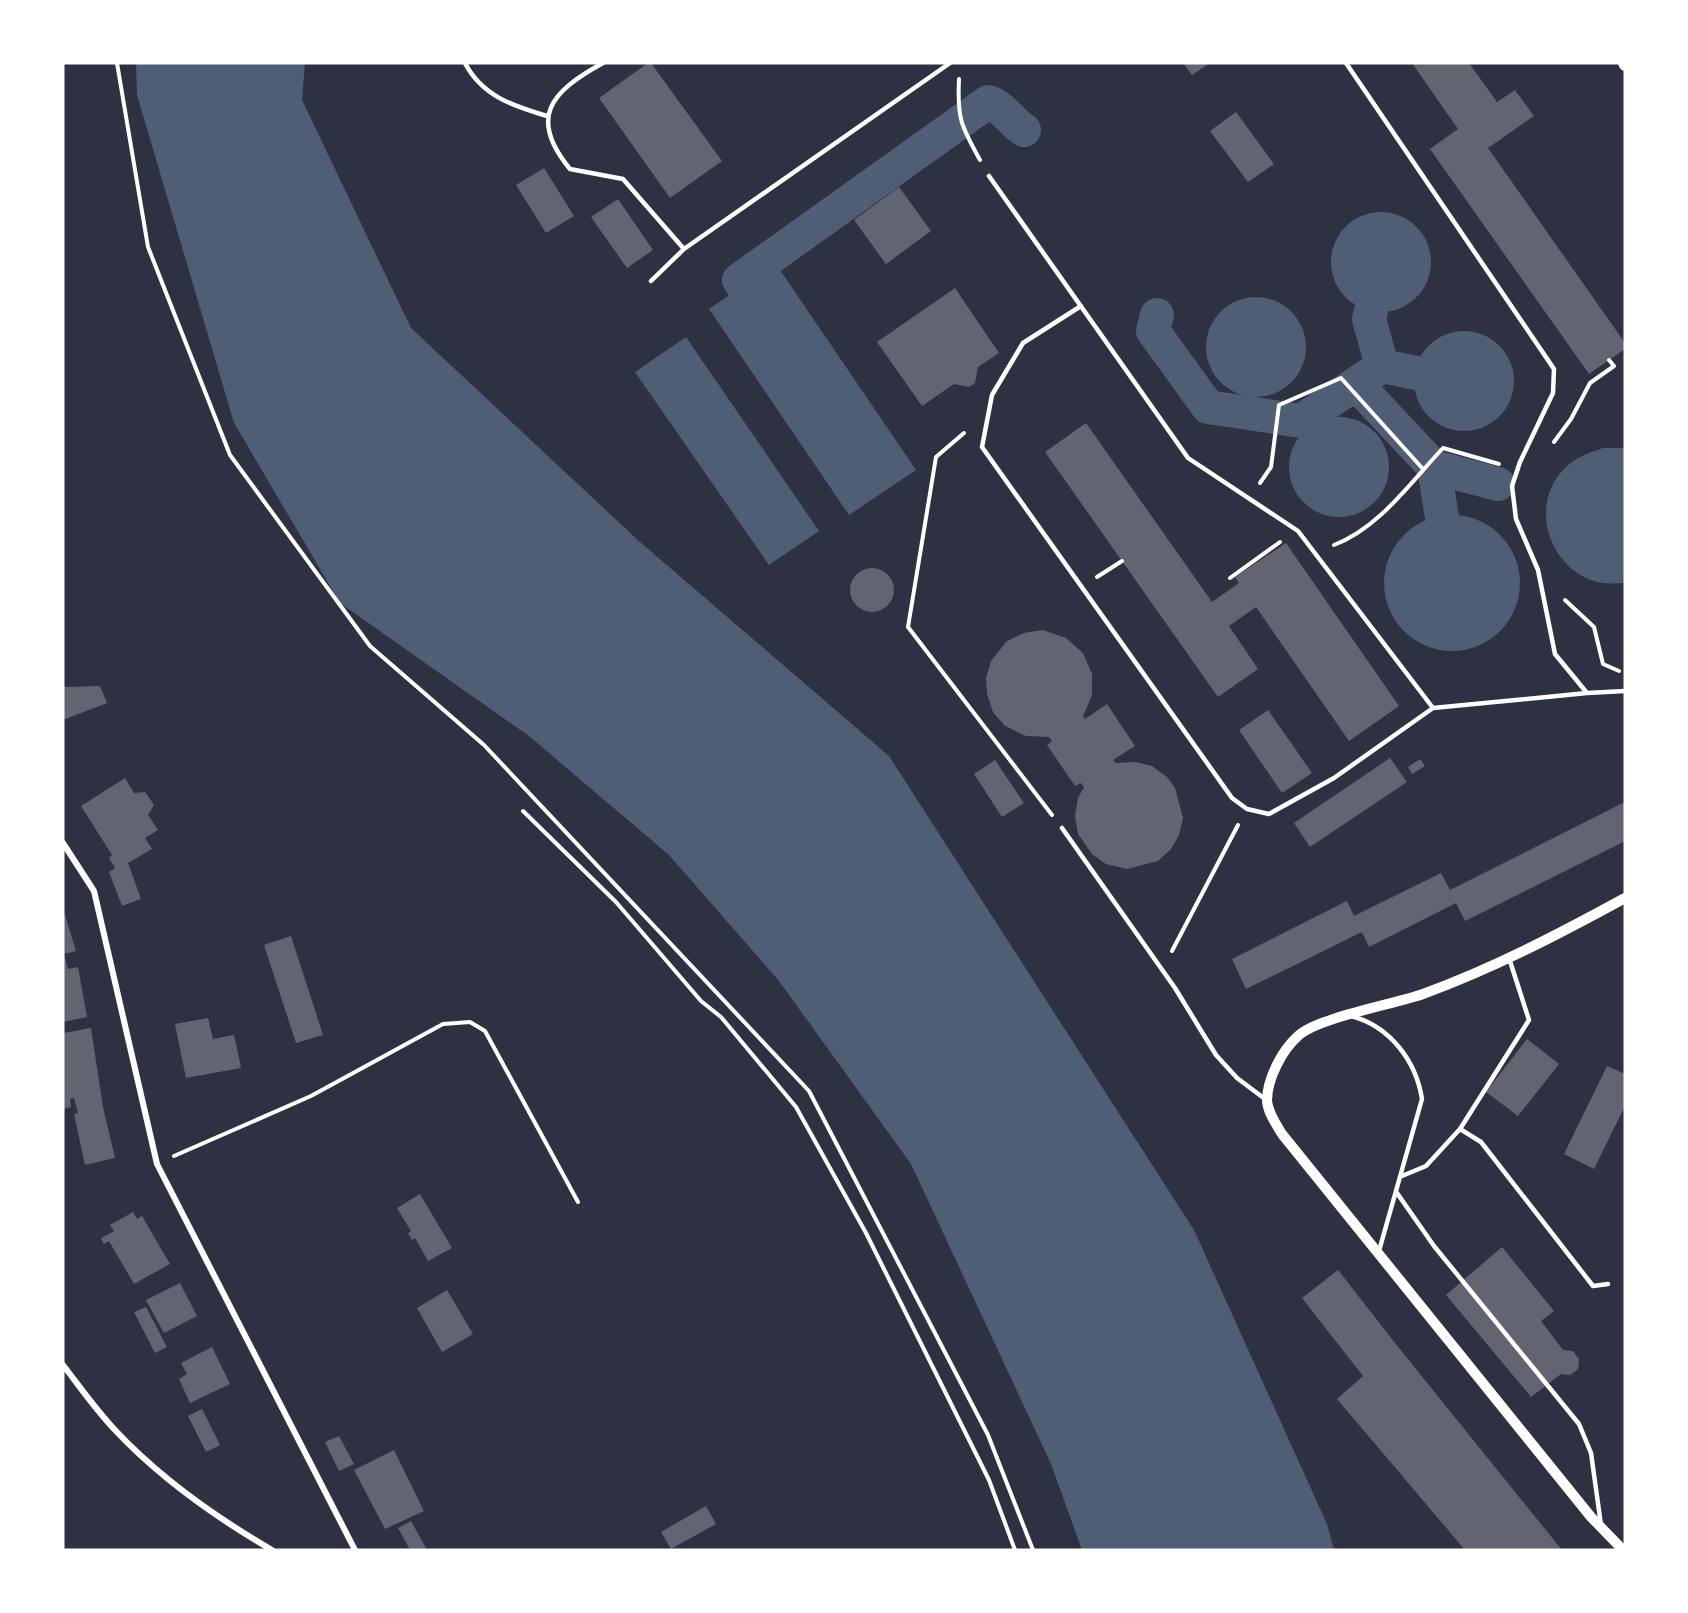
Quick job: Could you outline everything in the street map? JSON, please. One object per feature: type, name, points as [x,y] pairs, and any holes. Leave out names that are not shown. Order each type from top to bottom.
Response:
[{"type":"street","points":[[63,843],[94,891],[157,1164],[355,1550]]},
{"type":"street","points":[[1623,1550],[1602,1528],[1282,1134],[1272,1117],[1267,1100],[1273,1074],[1285,1051],[1299,1034],[1422,994],[1538,946],[1625,898]]},
{"type":"street","points":[[63,1365],[115,1430],[169,1479],[240,1531],[272,1550]]},
{"type":"lane","points":[[465,63],[472,77],[491,95],[547,116]]},
{"type":"lane","points":[[603,63],[590,70],[552,102],[547,116],[548,137],[570,170],[623,179],[684,249]]},
{"type":"lane","points":[[651,281],[684,249],[950,63]]},
{"type":"lane","points":[[1346,63],[1554,369],[1553,393],[1520,462],[1512,486],[1516,519],[1538,570],[1555,654],[1587,693]]},
{"type":"lane","points":[[989,176],[1188,458],[1298,531],[1433,708]]},
{"type":"lane","points":[[1081,306],[1023,343],[992,395],[982,447],[1232,798],[1247,809],[1269,814],[1334,778],[1433,708],[1625,691]]},
{"type":"lane","points":[[1062,828],[1162,970],[1216,1055],[1237,1078],[1267,1100]]},
{"type":"lane","points":[[1401,1176],[1426,1166],[1460,1129],[1529,1020],[1509,958]]},
{"type":"lane","points":[[1349,1016],[1382,1029],[1398,1046],[1419,1081],[1422,1099],[1378,1253]]},
{"type":"lane","points":[[1460,1129],[1481,1142],[1593,1286],[1608,1284]]},
{"type":"lane","points":[[1397,1193],[1434,1246],[1579,1424],[1591,1453],[1602,1528]]},
{"type":"path","points":[[117,63],[148,247],[230,455],[370,646],[484,745],[808,1091],[988,1435],[1033,1550]]},
{"type":"path","points":[[959,73],[957,112],[963,130],[989,176]]},
{"type":"path","points":[[1547,449],[1571,419],[1590,383],[1614,366],[1609,360]]},
{"type":"path","points":[[1249,499],[1271,467],[1279,405],[1341,378],[1423,469]]},
{"type":"path","points":[[989,411],[936,457],[908,627],[1062,828]]},
{"type":"path","points":[[1230,578],[1284,540],[1290,538],[1324,546],[1335,545],[1358,533],[1376,519],[1443,448],[1500,465],[1504,456],[1520,462]]},
{"type":"path","points":[[1081,586],[1122,561]]},
{"type":"path","points":[[1563,597],[1594,627],[1603,664],[1625,674]]},
{"type":"path","points":[[1162,970],[1247,809]]},
{"type":"path","points":[[523,811],[616,902],[700,1001],[721,1017],[796,1107],[866,1233],[989,1480],[1016,1550]]},
{"type":"path","points":[[157,1164],[311,1096],[443,1024],[470,1022],[485,1031],[578,1202]]},
{"type":"water","points":[[136,63],[305,63],[302,100],[411,328],[640,542],[889,756],[1194,1230],[1327,1524],[1334,1550],[1082,1550],[1051,1464],[911,1164],[779,981],[669,855],[529,736],[340,603],[234,423],[137,95]]},
{"type":"water","points":[[1381,212],[1400,216],[1416,227],[1427,243],[1431,262],[1427,281],[1416,297],[1400,308],[1381,312],[1362,308],[1346,297],[1335,281],[1331,262],[1335,243],[1346,227],[1362,216]]},
{"type":"water","points":[[776,264],[916,470],[849,515],[709,309]]},
{"type":"water","points":[[1256,297],[1284,305],[1298,319],[1306,347],[1298,375],[1284,389],[1256,397],[1228,389],[1214,375],[1206,347],[1214,319],[1228,305]]},
{"type":"water","points":[[1464,331],[1483,335],[1499,346],[1510,362],[1514,381],[1510,400],[1499,416],[1483,427],[1464,431],[1445,427],[1429,416],[1418,400],[1414,381],[1418,362],[1429,346],[1445,335]]},
{"type":"water","points":[[686,337],[819,531],[769,565],[635,372]]},
{"type":"water","points":[[1339,417],[1358,421],[1374,432],[1385,448],[1389,467],[1385,486],[1374,502],[1358,513],[1339,517],[1320,513],[1304,502],[1293,486],[1289,467],[1293,448],[1304,432],[1320,421]]},
{"type":"water","points":[[1603,448],[1625,448],[1625,583],[1594,581],[1571,568],[1552,543],[1548,528],[1546,513],[1553,483],[1572,462]]},
{"type":"water","points":[[1452,515],[1478,520],[1490,526],[1500,535],[1509,545],[1515,557],[1520,583],[1515,609],[1509,621],[1500,631],[1490,640],[1478,646],[1452,651],[1426,646],[1414,640],[1404,631],[1395,621],[1389,609],[1384,583],[1389,557],[1395,545],[1404,535],[1414,526],[1426,520]]},
{"type":"building","points":[[651,63],[722,161],[670,198],[599,98]]},
{"type":"building","points":[[1183,63],[1210,63],[1192,75]]},
{"type":"building","points":[[1412,63],[1469,63],[1497,102],[1515,90],[1534,116],[1488,148],[1625,343],[1625,349],[1589,374],[1430,149],[1458,129]]},
{"type":"building","points":[[1236,112],[1274,164],[1248,182],[1210,131]]},
{"type":"building","points":[[544,168],[574,216],[546,233],[516,185]]},
{"type":"building","points":[[899,187],[931,231],[886,264],[854,220]]},
{"type":"building","points":[[618,199],[653,250],[627,268],[591,217]]},
{"type":"building","points":[[955,288],[999,353],[978,367],[975,383],[969,387],[954,384],[922,406],[877,342]]},
{"type":"building","points":[[1086,423],[1212,602],[1239,583],[1235,577],[1286,543],[1399,706],[1349,741],[1256,607],[1229,626],[1258,669],[1218,697],[1045,452]]},
{"type":"building","points":[[872,568],[888,574],[894,590],[888,606],[872,612],[856,606],[850,590],[856,574]]},
{"type":"building","points":[[1043,630],[1066,638],[1083,653],[1092,674],[1092,695],[1083,716],[1085,719],[1107,704],[1135,746],[1113,760],[1116,763],[1135,762],[1152,766],[1167,777],[1175,788],[1183,818],[1179,835],[1171,849],[1158,861],[1127,869],[1106,864],[1092,854],[1078,834],[1075,816],[1078,798],[1084,787],[1081,783],[1075,786],[1047,745],[1052,741],[1049,737],[1026,736],[1005,726],[993,712],[987,694],[986,678],[991,661],[1007,641],[1024,633]]},
{"type":"building","points":[[100,686],[107,703],[63,720],[63,687]]},
{"type":"building","points":[[1268,710],[1312,773],[1282,793],[1239,730]]},
{"type":"building","points":[[1390,758],[1407,782],[1310,847],[1294,823]]},
{"type":"building","points":[[1420,759],[1425,766],[1412,774],[1408,767]]},
{"type":"building","points":[[995,760],[1024,803],[1002,817],[974,774]]},
{"type":"building","points":[[125,778],[134,793],[145,792],[154,805],[148,815],[158,830],[145,838],[152,849],[128,863],[141,899],[122,906],[109,872],[115,868],[109,858],[112,855],[81,806]]},
{"type":"building","points":[[1625,802],[1625,841],[1465,921],[1456,903],[1369,947],[1362,932],[1246,989],[1232,959],[1347,901],[1354,916],[1441,873],[1450,890]]},
{"type":"building","points":[[64,912],[76,951],[64,954],[68,969],[78,967],[87,1017],[63,1022]]},
{"type":"building","points":[[291,936],[323,1035],[296,1043],[264,945]]},
{"type":"building","points":[[208,1018],[213,1039],[234,1035],[241,1068],[186,1078],[175,1024]]},
{"type":"building","points":[[91,1028],[103,1107],[115,1158],[85,1165],[74,1114],[78,1113],[74,1098],[70,1099],[71,1107],[63,1109],[63,1033]]},
{"type":"building","points":[[1527,1039],[1559,1064],[1518,1116],[1486,1092]]},
{"type":"building","points":[[1607,1066],[1625,1074],[1625,1106],[1594,1169],[1564,1154]]},
{"type":"building","points":[[420,1194],[452,1248],[428,1261],[415,1238],[412,1240],[408,1233],[411,1231],[397,1208]]},
{"type":"building","points":[[133,1212],[137,1219],[142,1216],[170,1264],[134,1284],[109,1241],[104,1244],[101,1238],[114,1231],[110,1225]]},
{"type":"building","points":[[1502,1247],[1554,1311],[1541,1321],[1563,1350],[1573,1351],[1579,1359],[1578,1369],[1570,1375],[1561,1374],[1531,1397],[1446,1295]]},
{"type":"building","points":[[1338,1270],[1562,1550],[1465,1550],[1337,1399],[1363,1376],[1302,1298]]},
{"type":"building","points":[[180,1283],[197,1316],[164,1333],[146,1300]]},
{"type":"building","points":[[447,1290],[473,1334],[442,1352],[417,1308]]},
{"type":"building","points":[[146,1307],[167,1347],[155,1353],[134,1312]]},
{"type":"building","points":[[212,1347],[230,1384],[190,1403],[179,1379],[187,1374],[181,1363]]},
{"type":"building","points":[[202,1409],[220,1445],[206,1452],[188,1416]]},
{"type":"building","points":[[339,1436],[354,1464],[339,1471],[325,1442]]},
{"type":"building","points":[[394,1450],[424,1511],[385,1529],[354,1470]]},
{"type":"building","points":[[706,1506],[716,1524],[671,1549],[661,1532]]},
{"type":"building","points":[[411,1521],[426,1548],[423,1550],[410,1550],[398,1528]]},
{"type":"waterway","points":[[748,294],[739,280],[988,102],[1024,130]]},
{"type":"waterway","points":[[1157,315],[1153,331],[1208,407],[1301,421],[1382,366],[1369,319],[1382,266]]},
{"type":"waterway","points":[[1382,366],[1461,382]]},
{"type":"waterway","points":[[1356,384],[1434,467],[1449,562]]},
{"type":"waterway","points":[[1434,467],[1498,484]]}]
